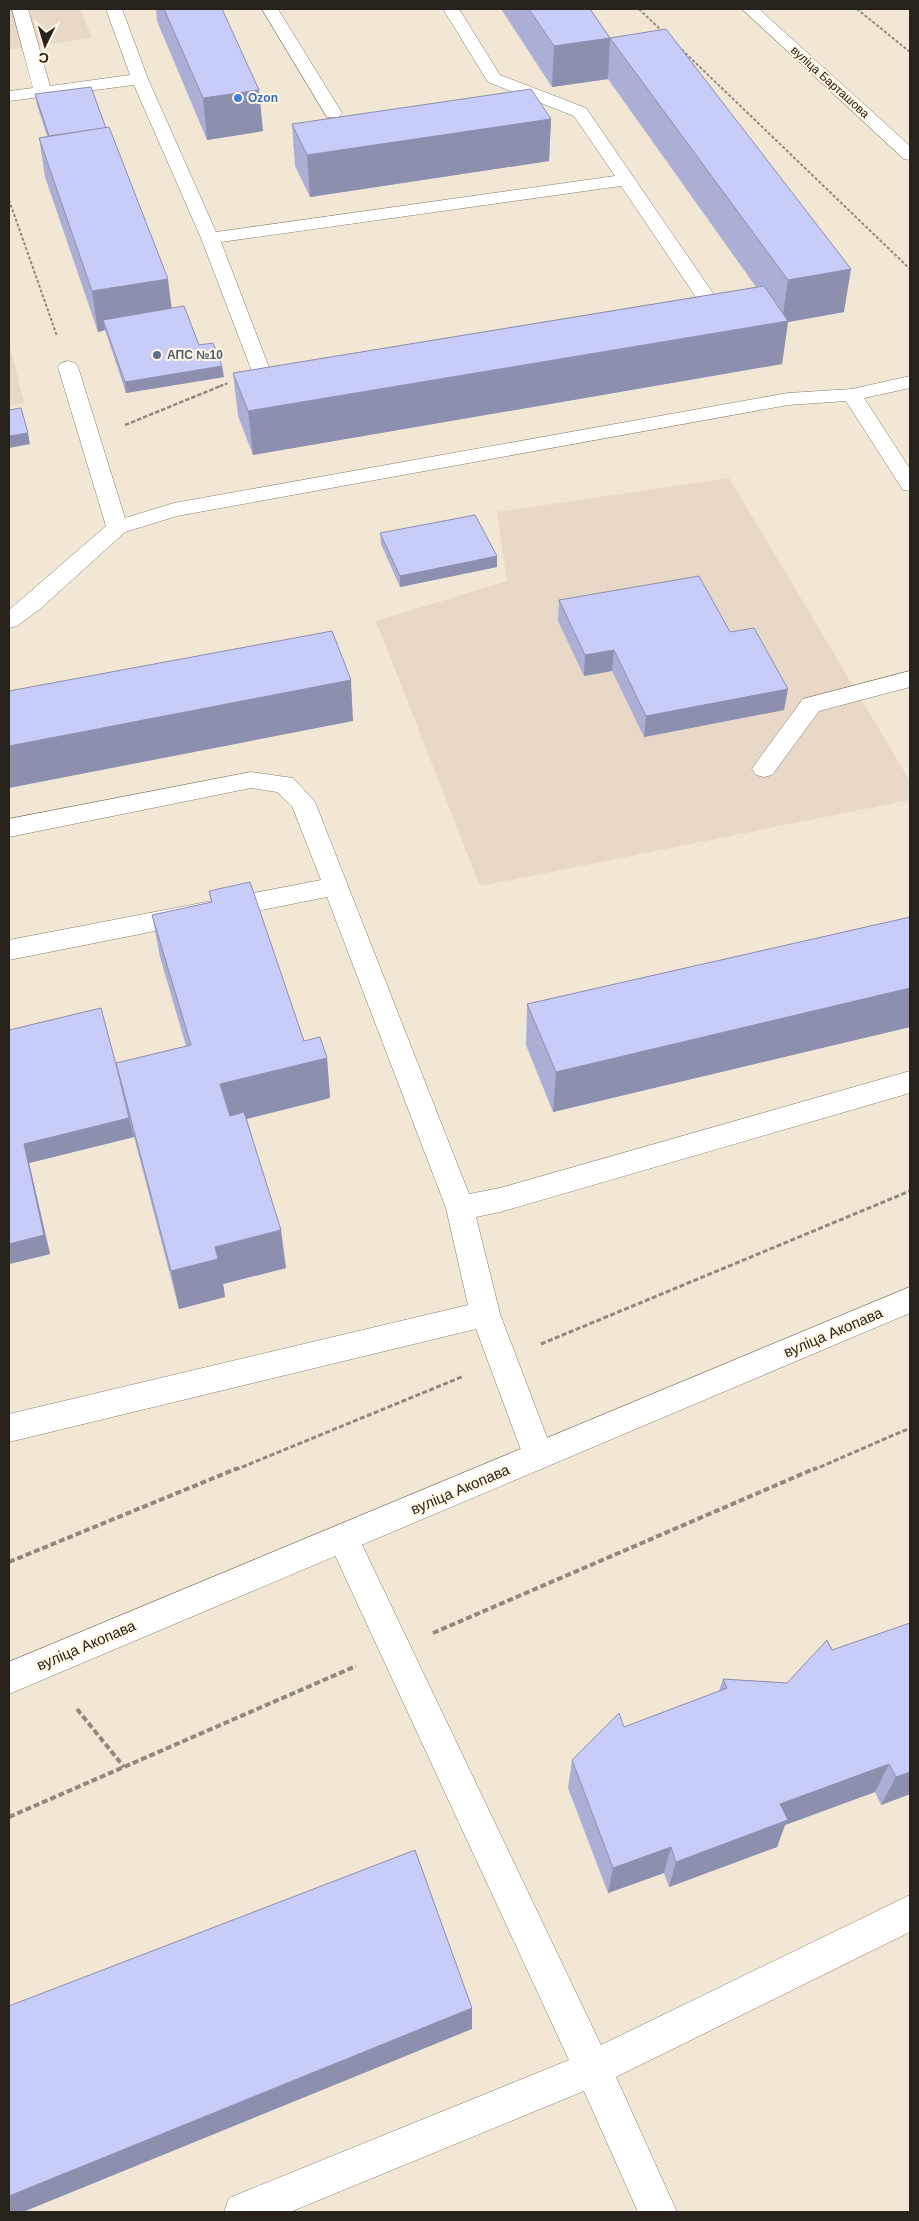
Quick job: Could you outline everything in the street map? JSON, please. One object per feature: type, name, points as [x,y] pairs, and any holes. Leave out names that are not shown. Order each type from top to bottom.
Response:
[{"type":"main road","points":[[20,9],[43,92]]},
{"type":"main road","points":[[114,9],[140,79],[210,238],[260,370]]},
{"type":"main road","points":[[270,9],[333,113]]},
{"type":"main road","points":[[451,9],[494,78],[580,112],[710,302]]},
{"type":"main road","name":"вуліца Барташова","points":[[750,9],[910,155]]},
{"type":"main road","points":[[9,96],[140,79]]},
{"type":"main road","points":[[210,238],[626,180]]},
{"type":"main road","points":[[68,367],[117,527]]},
{"type":"main road","points":[[9,621],[32,604],[117,527],[174,510],[788,399],[852,395],[910,382]]},
{"type":"main road","points":[[852,395],[910,485]]},
{"type":"main road","points":[[764,769],[811,704],[910,679]]},
{"type":"main road","points":[[9,828],[251,780],[284,784],[303,802],[460,1208],[484,1314],[538,1456]]},
{"type":"main road","points":[[9,950],[336,886]]},
{"type":"main road","points":[[460,1208],[500,1200],[910,1082]]},
{"type":"main road","name":"вуліца Акопава","points":[[9,1678],[910,1300]]},
{"type":"main road","points":[[9,1428],[484,1314]]},
{"type":"main road","points":[[343,1538],[593,2069],[658,2212]]},
{"type":"main road","points":[[242,2212],[593,2069],[910,1913]]},
{"type":"path","points":[[639,9],[667,36]]},
{"type":"path","points":[[857,9],[910,52]]},
{"type":"path","points":[[674,43],[910,269]]},
{"type":"path","points":[[9,200],[68,367]]},
{"type":"path","points":[[90,440],[260,370]]},
{"type":"path","points":[[9,1562],[910,1191]]},
{"type":"path","points":[[9,1817],[910,1428]]},
{"type":"path","points":[[77,1709],[125,1767]]},
{"type":"shaded area","points":[[9,9],[80,9],[92,38],[9,50]]},
{"type":"shaded area","points":[[9,342],[24,403],[9,406]]},
{"type":"shaded area","points":[[729,478],[910,781],[910,800],[480,886],[376,621],[507,581],[497,512]]},
{"type":"building","points":[[164,9],[222,9],[259,90],[203,98]]},
{"type":"building","points":[[529,9],[590,9],[610,38],[554,46]]},
{"type":"building","points":[[666,29],[851,269],[788,280],[610,38]]},
{"type":"building","points":[[91,87],[106,128],[49,136],[35,94]]},
{"type":"building","points":[[531,89],[551,119],[307,155],[292,124]]},
{"type":"building","points":[[109,127],[168,279],[92,291],[39,138]]},
{"type":"building","points":[[764,286],[788,321],[248,411],[233,373]]},
{"type":"building","name":"АПС №10","points":[[184,306],[199,345],[213,343],[222,366],[125,382],[103,320]]},
{"type":"building","points":[[21,408],[28,433],[9,436],[9,410]]},
{"type":"building","points":[[475,515],[497,556],[400,576],[380,533]]},
{"type":"building","points":[[699,576],[730,632],[754,628],[788,689],[646,716],[614,650],[585,655],[559,600]]},
{"type":"building","points":[[332,631],[351,680],[9,746],[9,691]]},
{"type":"building","points":[[250,882],[304,1041],[320,1037],[327,1058],[220,1084],[230,1116],[244,1112],[281,1230],[215,1247],[218,1259],[171,1271],[116,1063],[191,1045],[152,915],[212,902],[209,891]]},
{"type":"building","points":[[910,917],[910,988],[556,1072],[527,1004]]},
{"type":"building","points":[[101,1008],[129,1118],[24,1144],[44,1235],[9,1244],[9,1030]]},
{"type":"building","points":[[910,1623],[910,1772],[896,1777],[889,1764],[780,1804],[788,1820],[676,1862],[671,1847],[613,1868],[572,1760],[619,1713],[624,1727],[727,1688],[723,1679],[787,1683],[827,1640],[832,1650]]},
{"type":"building","points":[[415,1850],[472,2008],[9,2196],[9,2006]]},
{"type":"place","name":"Ozon","points":[[238,98]]},
{"type":"place","name":"АПС №10","points":[[157,355]]}]
